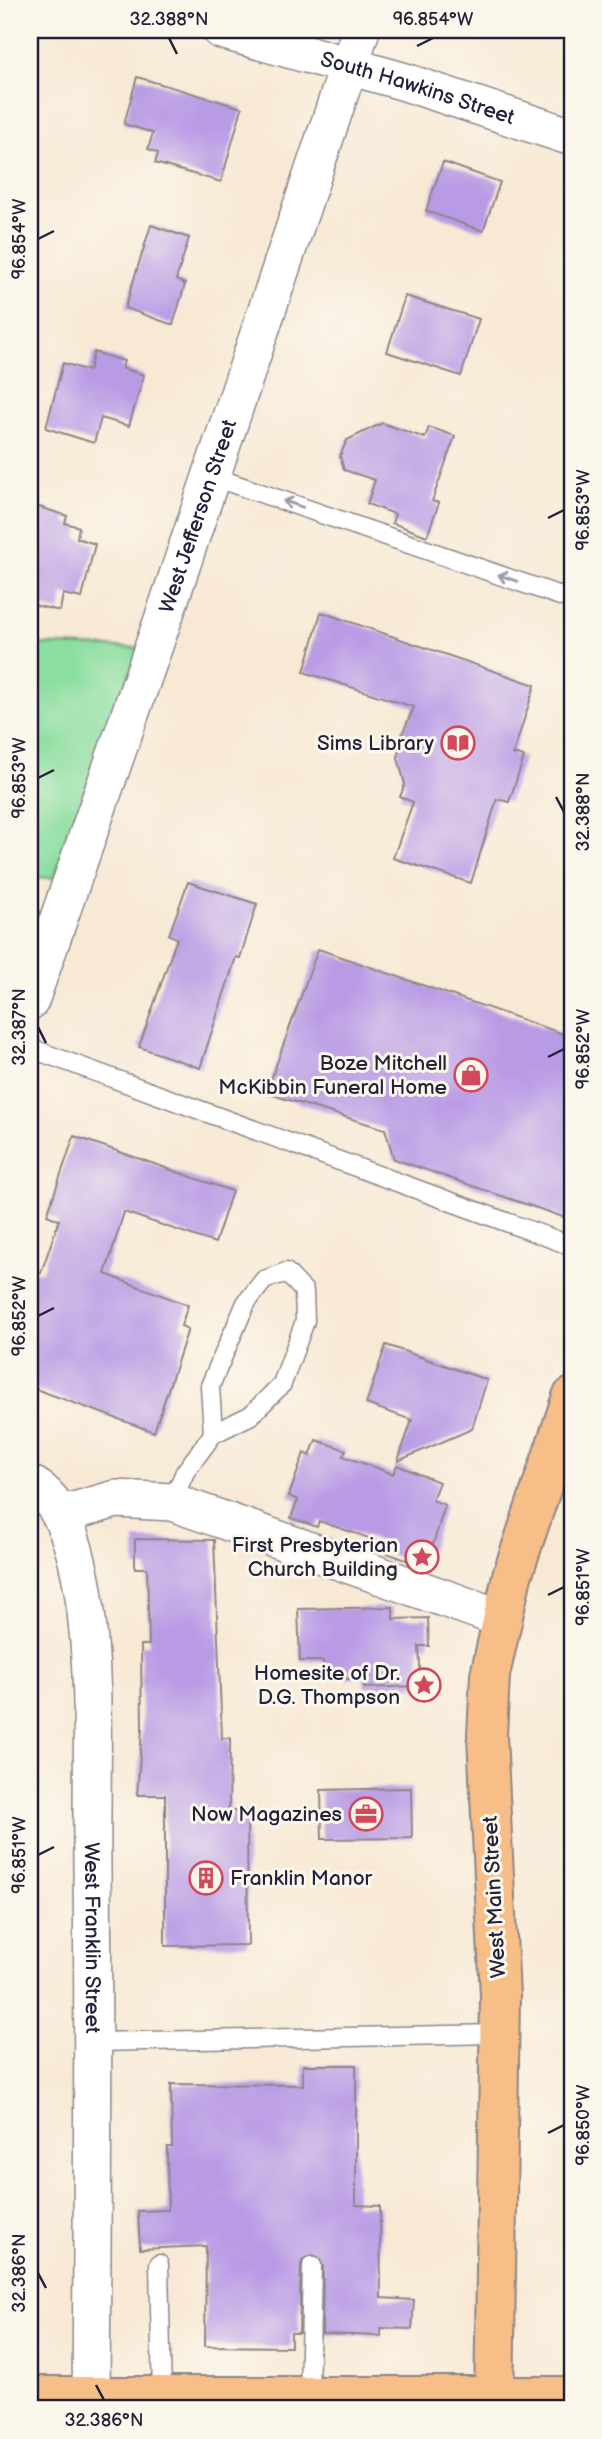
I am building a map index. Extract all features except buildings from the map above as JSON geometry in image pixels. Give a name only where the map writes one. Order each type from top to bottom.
[{"type":"main road","name":"West Main Street","points":[[495,2403],[499,2034],[487,1736],[490,1675],[512,1576],[572,1397]]},
{"type":"main road","points":[[30,2396],[91,2403],[162,2396],[265,2403],[309,2396],[495,2403],[572,2396]]},
{"type":"street","name":"South Hawkins Street","points":[[221,30],[348,68],[402,81],[572,137]]},
{"type":"street","name":"West Jefferson Street","points":[[30,1001],[211,476],[360,30]]},
{"type":"street","name":"West Franklin Street","points":[[30,1485],[51,1502],[60,1515],[83,1589],[90,1664],[94,2042],[91,2403]]},
{"type":"street","points":[[60,1515],[116,1499],[172,1503],[503,1619]]},
{"type":"lane","points":[[211,476],[572,600]]},
{"type":"lane","points":[[30,1048],[572,1246]]},
{"type":"lane","points":[[172,1503],[185,1472],[213,1434],[251,1415],[282,1384],[305,1321],[304,1291],[286,1272],[264,1280],[246,1303],[210,1387],[213,1434]]},
{"type":"lane","points":[[94,2042],[499,2034]]},
{"type":"lane","points":[[159,2264],[162,2396]]},
{"type":"lane","points":[[309,2396],[312,2266]]},
{"type":"green space","points":[[30,644],[139,648],[54,878],[30,877]]},
{"type":"place","name":"Sims Library","points":[[458,743]]},
{"type":"place","name":"Boze Mitchell McKibbin Funeral Home","points":[[471,1075]]},
{"type":"place","name":"First Presbyterian Church Building","points":[[422,1557]]},
{"type":"place","name":"Homesite of Dr. D.G. Thompson","points":[[424,1685]]},
{"type":"place","name":"Now Magazines","points":[[366,1814]]},
{"type":"place","name":"Franklin Manor","points":[[206,1878]]}]
